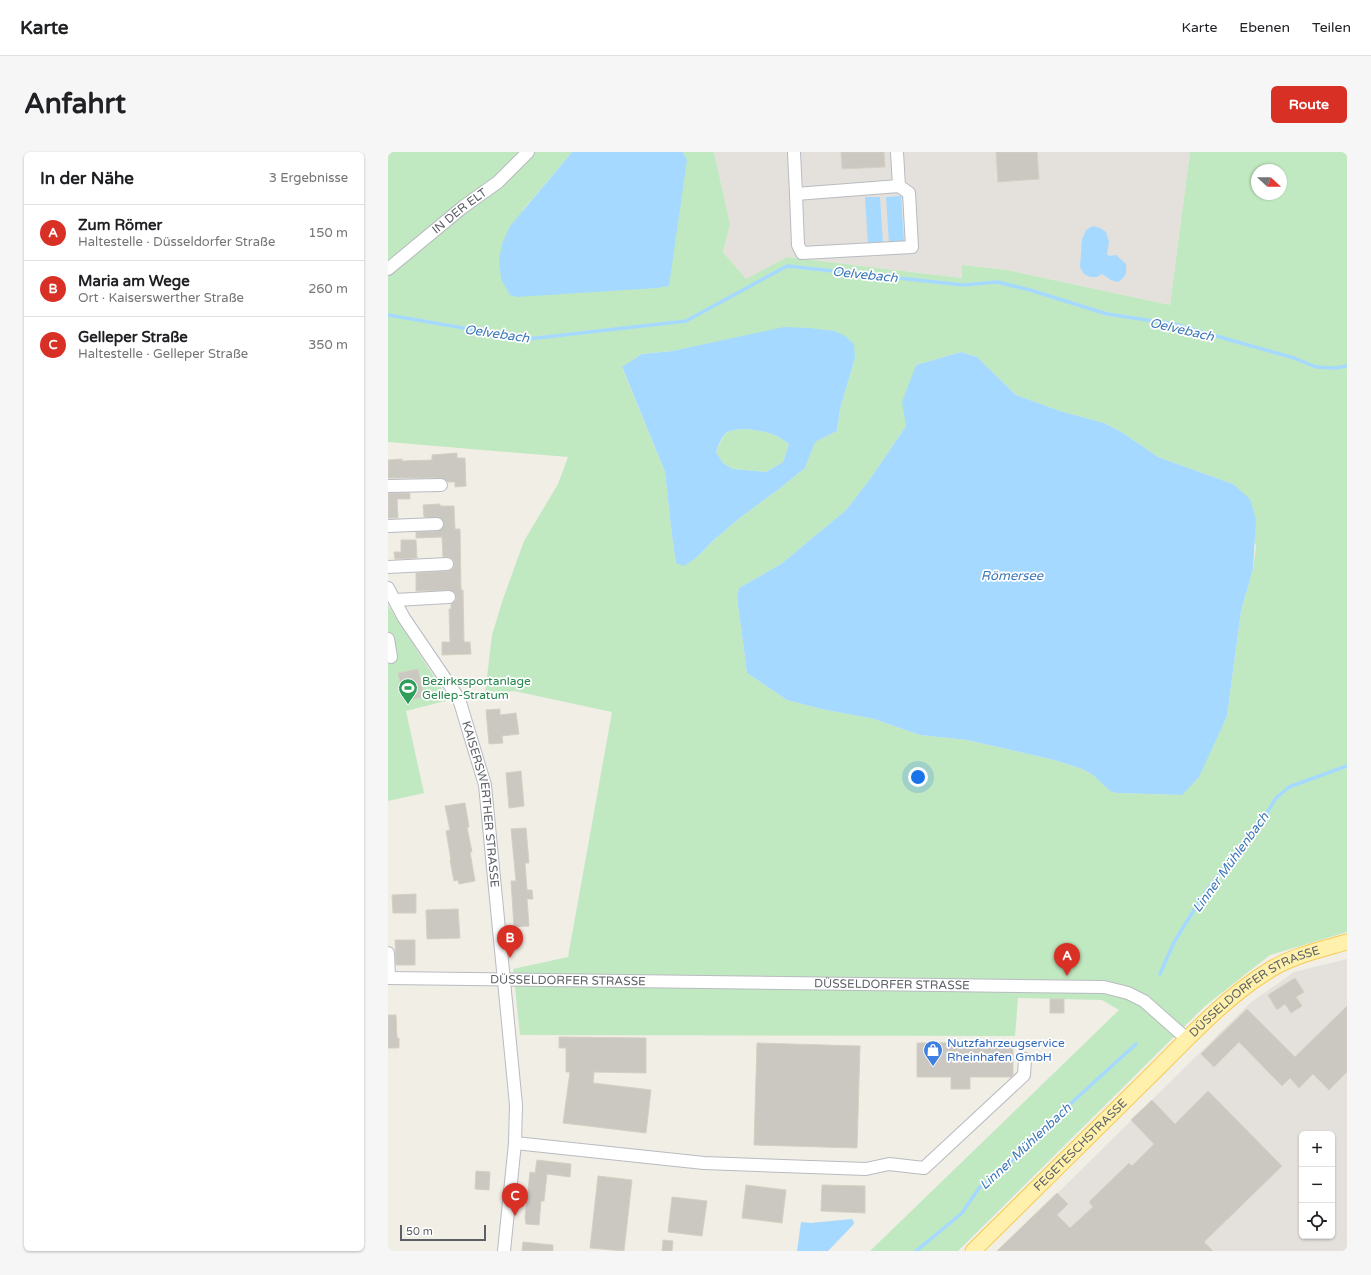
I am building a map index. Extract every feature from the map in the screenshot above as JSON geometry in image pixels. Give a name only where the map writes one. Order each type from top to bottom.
[{"type":"main road","name":"DÜSSELDORFER STRASSE","points":[[1187,1039],[1237,992],[1266,972],[1289,960],[1347,942]]},
{"type":"main road","name":"FEGETESCHSTRASSE","points":[[973,1251],[1187,1039]]},
{"type":"street","name":"IN DER ELT","points":[[388,269],[463,207],[498,182],[528,152]]},
{"type":"street","points":[[794,152],[798,245],[802,252],[912,247],[909,193],[899,186],[796,194]]},
{"type":"street","points":[[897,152],[899,186]]},
{"type":"street","points":[[388,486],[441,485]]},
{"type":"street","points":[[388,526],[437,524]]},
{"type":"street","points":[[388,566],[447,564]]},
{"type":"street","name":"KAISERSWERTHER STRASSE","points":[[390,594],[449,597]]},
{"type":"street","name":"KAISERSWERTHER STRASSE","points":[[390,594],[404,618],[458,699],[485,785],[516,1105],[515,1143],[504,1251]]},
{"type":"street","points":[[388,640],[391,657]]},
{"type":"street","name":"DÜSSELDORFER STRASSE","points":[[388,954],[388,978],[1104,988],[1128,993],[1144,1000],[1187,1039]]},
{"type":"street","points":[[515,1143],[704,1163],[866,1169],[889,1164],[924,1168],[1024,1075],[1025,1059]]},
{"type":"shaded area","points":[[714,152],[1190,152],[1170,305],[1007,270],[962,265],[963,278],[787,257],[746,280],[723,252],[730,224]]},
{"type":"shaded area","points":[[1347,959],[1347,1251],[999,1251],[1250,1003],[1294,972]]},
{"type":"green space","points":[[388,152],[572,152],[522,211],[687,161],[683,152],[714,152],[730,224],[723,252],[746,279],[787,257],[962,278],[962,265],[1007,270],[1170,305],[1190,152],[1347,152],[1347,932],[1270,955],[1205,1006],[958,1251],[870,1251],[1119,1010],[1102,1000],[1018,998],[1015,1036],[520,1035],[513,969],[568,957],[612,712],[514,691],[485,694],[492,635],[502,602],[524,541],[558,484],[568,457],[388,442]],"holes":[[[740,337],[855,358],[840,409],[837,431],[814,442],[805,468],[741,517],[715,539],[696,558],[676,563],[665,472],[622,368],[642,354],[672,351]],[[961,352],[977,357],[1016,395],[1060,411],[1104,423],[1123,433],[1158,457],[1233,484],[1256,546],[1253,569],[1241,611],[1227,716],[1182,795],[1116,793],[1111,791],[1093,775],[1082,769],[1054,760],[967,740],[920,735],[874,719],[821,709],[787,700],[747,673],[737,597],[739,588],[781,564],[846,510],[870,479],[906,426],[916,365]]]},
{"type":"green space","points":[[747,429],[774,435],[789,444],[783,462],[766,472],[733,469],[723,463],[716,452],[721,440],[729,431]]},
{"type":"green space","name":"Bezirkssportanlage Gellep-Stratum","points":[[388,605],[449,700],[406,711],[424,793],[388,801]]},
{"type":"water","points":[[572,152],[683,152],[687,160],[669,286],[517,297],[510,295],[501,279],[499,261],[502,244],[510,226]]},
{"type":"water","points":[[901,196],[904,243],[889,244],[886,197]]},
{"type":"water","points":[[865,197],[880,197],[883,244],[868,245]]},
{"type":"water","points":[[1093,226],[1106,232],[1109,242],[1107,254],[1109,256],[1116,255],[1126,264],[1125,274],[1118,282],[1111,280],[1102,274],[1097,277],[1090,277],[1084,274],[1080,267],[1082,239],[1086,230]]},
{"type":"water","points":[[784,327],[835,331],[845,336],[854,344],[855,358],[840,409],[837,431],[815,442],[805,468],[741,517],[715,539],[696,558],[684,566],[676,563],[665,472],[622,367],[642,354],[672,351]],"holes":[[[747,429],[774,435],[789,444],[783,462],[766,472],[733,469],[723,463],[716,452],[723,436],[729,431]]]},
{"type":"water","name":"Römersee","points":[[961,352],[977,357],[1016,395],[1060,411],[1104,423],[1123,433],[1158,457],[1233,484],[1250,499],[1256,520],[1253,569],[1241,611],[1227,716],[1199,777],[1182,795],[1116,793],[1110,791],[1093,775],[1082,769],[1054,760],[967,740],[920,735],[874,719],[821,709],[787,700],[747,673],[737,597],[739,588],[781,564],[846,510],[870,479],[906,426],[902,402],[916,365]]},
{"type":"water","points":[[852,1219],[854,1222],[853,1225],[828,1251],[797,1251],[801,1222],[811,1223]]},
{"type":"building","points":[[841,152],[884,152],[885,167],[842,169]]},
{"type":"building","points":[[996,152],[1037,152],[1039,179],[998,182]]},
{"type":"building","points":[[457,453],[457,458],[465,458],[466,486],[455,487],[455,482],[448,482],[441,478],[388,478],[388,460],[432,460],[432,455]]},
{"type":"building","points":[[388,493],[410,493],[410,499],[397,499],[398,518],[388,518]]},
{"type":"building","points":[[440,504],[440,506],[454,506],[455,529],[460,529],[464,642],[470,642],[471,654],[442,655],[442,642],[450,642],[449,609],[451,609],[451,604],[456,600],[455,593],[449,590],[416,591],[416,573],[447,571],[454,567],[453,560],[450,557],[443,557],[442,537],[416,538],[416,532],[438,531],[443,528],[444,523],[441,518],[424,517],[423,505]]},
{"type":"building","points":[[401,540],[416,540],[417,558],[395,559],[394,552],[401,552]]},
{"type":"building","points":[[418,669],[424,697],[404,701],[398,673]]},
{"type":"building","points":[[500,709],[500,715],[516,713],[519,734],[502,736],[503,743],[489,744],[486,710]]},
{"type":"building","points":[[521,771],[524,806],[509,808],[506,773]]},
{"type":"building","points":[[465,803],[469,827],[467,827],[472,852],[470,852],[475,881],[459,884],[458,880],[454,881],[450,860],[446,831],[450,830],[445,806]]},
{"type":"building","points":[[526,828],[529,863],[525,863],[527,890],[532,890],[533,899],[527,899],[529,926],[514,927],[511,881],[516,881],[511,829]]},
{"type":"building","points":[[416,894],[416,913],[393,913],[392,895]]},
{"type":"building","points":[[458,909],[460,938],[427,939],[426,910]]},
{"type":"building","points":[[395,940],[415,940],[415,965],[396,965]]},
{"type":"building","points":[[1295,978],[1304,992],[1296,997],[1302,1006],[1291,1013],[1285,1004],[1277,1010],[1268,995]]},
{"type":"building","points":[[1050,999],[1064,999],[1064,1013],[1050,1013]]},
{"type":"building","points":[[1347,1006],[1347,1072],[1329,1090],[1313,1074],[1299,1088],[1290,1078],[1282,1086],[1239,1042],[1214,1067],[1201,1054],[1247,1009],[1295,1057]]},
{"type":"building","points":[[388,1015],[396,1015],[399,1048],[388,1048]]},
{"type":"building","points":[[559,1037],[646,1038],[646,1073],[594,1072],[593,1083],[651,1090],[646,1133],[563,1123],[570,1072],[566,1072],[566,1048],[559,1048]]},
{"type":"building","points":[[1013,1042],[1013,1075],[1011,1077],[970,1077],[970,1089],[951,1089],[951,1077],[917,1077],[917,1043]]},
{"type":"building","points":[[757,1043],[860,1046],[857,1148],[754,1145]]},
{"type":"building","points":[[1208,1091],[1282,1166],[1204,1242],[1213,1251],[997,1251],[1057,1193],[1068,1204],[1057,1215],[1070,1228],[1093,1207],[1089,1202],[1129,1163],[1132,1166],[1154,1144],[1131,1120],[1152,1100],[1175,1124]]},
{"type":"building","points":[[537,1160],[571,1164],[570,1177],[547,1174],[544,1201],[541,1201],[539,1225],[526,1224],[525,1217],[530,1172],[535,1173]]},
{"type":"building","points":[[476,1171],[490,1172],[489,1190],[475,1189]]},
{"type":"building","points":[[598,1176],[632,1180],[624,1251],[590,1248]]},
{"type":"building","points":[[746,1185],[786,1190],[782,1223],[742,1218]]},
{"type":"building","points":[[822,1185],[865,1186],[865,1213],[821,1211]]},
{"type":"building","points":[[672,1197],[707,1201],[702,1236],[668,1232]]},
{"type":"building","points":[[663,1240],[673,1241],[672,1251],[662,1251]]},
{"type":"building","points":[[523,1242],[553,1245],[553,1251],[522,1251]]},
{"type":"waterway","name":"Oelvebach","points":[[388,315],[528,339],[686,321],[787,266],[963,285],[997,282],[1030,290],[1107,314],[1174,324],[1294,358],[1316,367],[1335,368],[1347,366]]},
{"type":"waterway","name":"Linner Mühlenbach","points":[[1160,974],[1174,942],[1206,891],[1260,824],[1276,798],[1289,787],[1347,766]]},
{"type":"waterway","name":"Linner Mühlenbach","points":[[916,1251],[962,1213],[979,1188],[1015,1158],[1034,1137],[1136,1044]]},
{"type":"place","name":"Bezirkssportanlage Gellep-Stratum","points":[[408,705]]},
{"type":"place","name":"Maria am Wege","points":[[510,958]]},
{"type":"place","name":"Zum Römer","points":[[1067,976]]},
{"type":"place","name":"Nutzfahrzeugservice Rheinhafen GmbH","points":[[933,1067]]},
{"type":"place","name":"Gelleper Straße","points":[[515,1216]]}]
